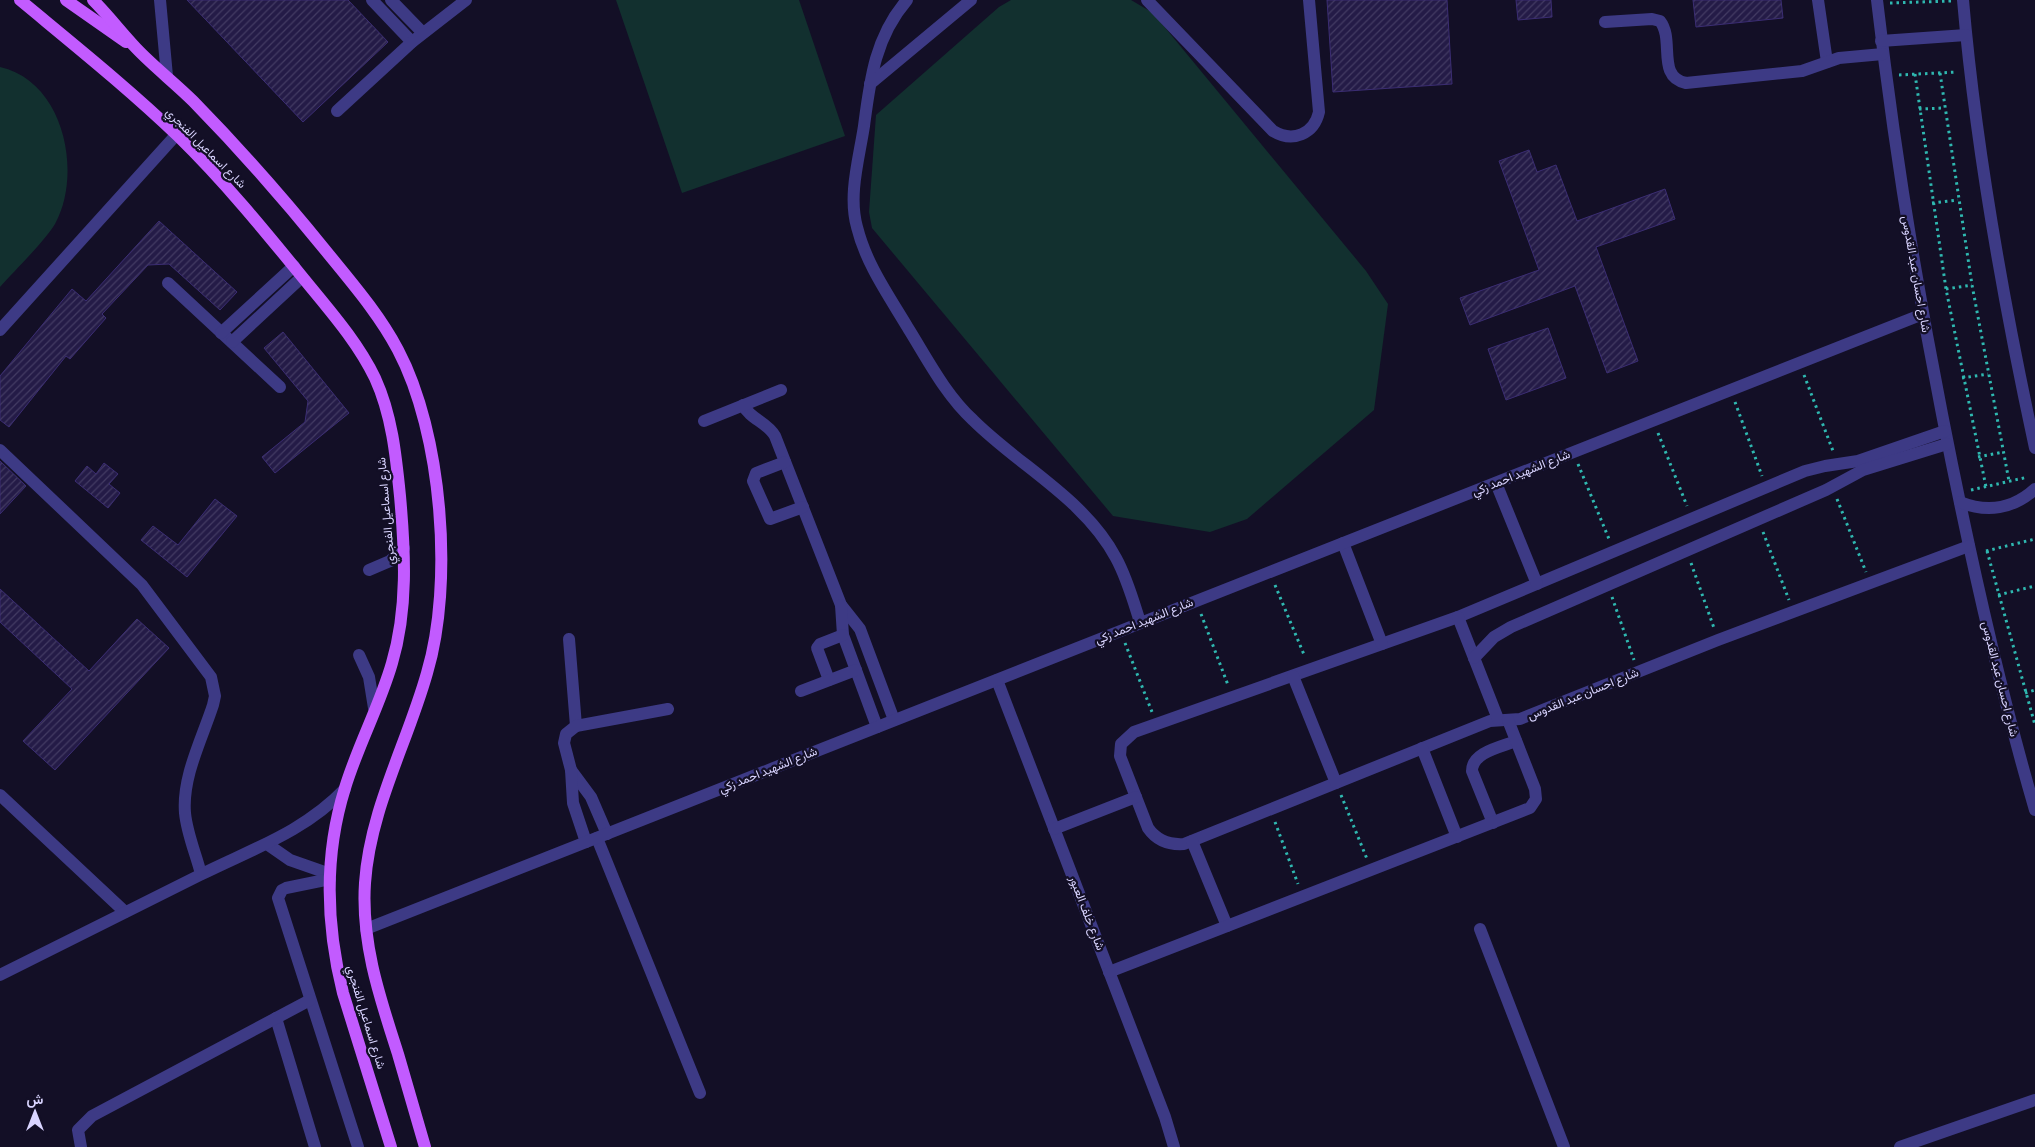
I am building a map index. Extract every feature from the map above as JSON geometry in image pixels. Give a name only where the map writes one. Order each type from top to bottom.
[{"type":"main road","name":"شارع اسماعيل الفنجري","points":[[20,0],[176,135],[251,214],[360,350],[383,398],[395,449],[404,548],[404,585],[399,633],[392,665],[345,788],[334,841],[330,876],[330,919],[337,969],[391,1147]]},
{"type":"main road","points":[[66,0],[138,50]]},
{"type":"main road","name":"شارع اسماعيل الفنجري","points":[[93,0],[138,50],[167,76],[278,191],[367,302],[399,351],[415,387],[426,424],[433,462],[440,534],[440,587],[437,622],[427,673],[374,826],[365,888],[366,929],[377,989],[425,1147]]},
{"type":"street","points":[[160,0],[167,76]]},
{"type":"street","points":[[372,0],[412,42]]},
{"type":"street","points":[[391,0],[423,33]]},
{"type":"street","points":[[336,111],[412,42],[466,0]]},
{"type":"street","points":[[907,0],[887,27],[879,46],[870,84],[853,197],[856,227],[868,258],[945,389],[973,420],[1080,512],[1106,542],[1128,584],[1140,622]]},
{"type":"street","points":[[870,84],[971,0]]},
{"type":"street","points":[[1147,0],[1274,131],[1280,135],[1295,137],[1309,131],[1314,126],[1319,112],[1309,0]]},
{"type":"street","points":[[1818,0],[1827,62]]},
{"type":"street","points":[[1963,0],[1970,71],[1995,243],[2035,448]]},
{"type":"street","name":"شارع احسان عبد القدوس","points":[[1877,2],[1885,76],[1923,314],[1945,431],[1970,551],[2007,709],[2035,810]]},
{"type":"street","points":[[1605,22],[1652,19],[1660,21],[1664,28],[1670,72],[1676,79],[1686,83],[1802,71],[1839,58],[1882,47],[1966,35]]},
{"type":"street","points":[[0,330],[176,135]]},
{"type":"street","points":[[221,333],[294,266]]},
{"type":"street","points":[[232,342],[302,277]]},
{"type":"street","points":[[168,283],[280,387]]},
{"type":"street","name":"شارع الشهيد احمد زكي","points":[[366,929],[1923,314]]},
{"type":"street","points":[[704,421],[781,390]]},
{"type":"street","points":[[743,405],[752,416],[772,432],[841,605],[860,629],[894,720]]},
{"type":"street","name":"شارع احسان عبد القدوس","points":[[1945,431],[1858,461],[1811,469],[1458,617],[1128,735],[1121,744],[1120,756],[1153,835],[1160,840],[1176,844],[1192,841],[1422,748],[1503,720],[1520,719],[1870,582],[1970,551]]},
{"type":"street","points":[[1474,658],[1494,637],[1511,627],[1832,487],[1863,470],[1948,444]]},
{"type":"street","points":[[0,450],[128,570],[178,630],[211,677],[215,696],[188,780],[185,799],[187,826],[201,874]]},
{"type":"street","points":[[785,462],[756,473],[753,481],[770,519],[803,507]]},
{"type":"street","points":[[1496,482],[1537,584]]},
{"type":"street","points":[[1959,498],[1979,508],[2000,508],[2019,501],[2035,489]]},
{"type":"street","points":[[1343,543],[1382,644]]},
{"type":"street","points":[[369,570],[390,561],[404,548]]},
{"type":"street","points":[[841,605],[842,635],[877,727]]},
{"type":"street","points":[[1109,972],[1530,808],[1536,798],[1535,789],[1516,741],[1503,720],[1474,658],[1458,617]]},
{"type":"street","points":[[830,680],[817,648],[820,644],[842,635]]},
{"type":"street","points":[[569,639],[576,726]]},
{"type":"street","points":[[359,655],[369,677],[374,708]]},
{"type":"street","points":[[801,691],[856,670]]},
{"type":"street","points":[[1293,676],[1336,783]]},
{"type":"street","name":"شارع خلف العبور","points":[[996,680],[1109,972],[1174,1147]]},
{"type":"street","points":[[668,709],[576,726],[569,730],[564,739],[571,770],[573,803],[597,838],[700,1093]]},
{"type":"street","points":[[1493,823],[1472,771],[1474,763],[1480,756],[1516,741]]},
{"type":"street","points":[[1422,748],[1457,837]]},
{"type":"street","points":[[571,770],[591,797],[597,838]]},
{"type":"street","points":[[0,976],[201,874],[267,844],[303,825],[345,788]]},
{"type":"street","points":[[0,794],[125,912]]},
{"type":"street","points":[[1054,829],[1136,797]]},
{"type":"street","points":[[1192,841],[1227,926]]},
{"type":"street","points":[[267,844],[290,860],[330,876]]},
{"type":"street","points":[[330,876],[286,888],[282,890],[278,898],[358,1147]]},
{"type":"street","points":[[1480,929],[1564,1147]]},
{"type":"street","points":[[81,1147],[78,1130],[92,1116],[310,1000]]},
{"type":"street","points":[[276,1018],[315,1147]]},
{"type":"street","points":[[1900,1147],[2035,1100]]},
{"type":"path","points":[[1877,2],[1963,0]]},
{"type":"path","points":[[1885,76],[1970,71]]},
{"type":"path","points":[[1940,73],[1972,285],[2009,481]]},
{"type":"path","points":[[1915,74],[1932,203],[1946,289],[1962,378],[1986,487]]},
{"type":"path","points":[[1919,109],[1944,108]]},
{"type":"path","points":[[1932,203],[1958,200]]},
{"type":"path","points":[[1946,289],[1972,285]]},
{"type":"path","points":[[1800,362],[1838,464]]},
{"type":"path","points":[[1962,378],[1988,374]]},
{"type":"path","points":[[1731,390],[1766,488]]},
{"type":"path","points":[[1653,420],[1693,519]]},
{"type":"path","points":[[1573,452],[1614,552]]},
{"type":"path","points":[[1978,457],[2003,452]]},
{"type":"path","points":[[1959,498],[1986,487],[2035,475]]},
{"type":"path","points":[[1832,487],[1870,582]]},
{"type":"path","points":[[1758,519],[1793,611]]},
{"type":"path","points":[[1970,551],[1986,551],[2034,539],[2035,545]]},
{"type":"path","points":[[1687,550],[1718,640]]},
{"type":"path","points":[[1986,551],[2035,725]]},
{"type":"path","points":[[1270,572],[1310,670]]},
{"type":"path","points":[[1607,585],[1639,672]]},
{"type":"path","points":[[1998,595],[2035,586]]},
{"type":"path","points":[[1196,601],[1232,697]]},
{"type":"path","points":[[1121,631],[1157,724]]},
{"type":"path","points":[[2025,693],[2035,690]]},
{"type":"path","points":[[1336,783],[1372,870]]},
{"type":"path","points":[[1270,810],[1303,897]]},
{"type":"green space","points":[[616,0],[799,0],[845,136],[682,193]]},
{"type":"green space","points":[[1011,0],[1131,0],[1153,13],[1366,271],[1388,304],[1374,410],[1247,519],[1210,532],[1113,516],[872,228],[869,212],[876,115],[999,7]]},
{"type":"green space","points":[[0,67],[22,76],[40,90],[53,109],[62,132],[67,156],[67,180],[63,203],[55,224],[37,247],[0,287]]},
{"type":"building","points":[[187,0],[348,0],[388,42],[303,122]]},
{"type":"building","points":[[1327,0],[1447,0],[1452,84],[1333,92]]},
{"type":"building","points":[[1516,0],[1551,0],[1552,17],[1518,20]]},
{"type":"building","points":[[1693,0],[1781,0],[1783,18],[1696,27]]},
{"type":"building","points":[[1529,150],[1537,172],[1556,165],[1577,221],[1665,189],[1675,219],[1596,247],[1638,361],[1607,373],[1575,286],[1470,325],[1460,298],[1539,270],[1499,161]]},
{"type":"building","points":[[159,221],[237,292],[220,310],[169,264],[148,265],[102,314],[106,318],[70,359],[66,356],[9,427],[0,420],[0,376],[72,289],[86,301]]},
{"type":"building","points":[[1548,328],[1566,378],[1506,400],[1488,349]]},
{"type":"building","points":[[283,332],[349,413],[275,473],[262,457],[305,422],[308,401],[264,348]]},
{"type":"building","points":[[0,461],[26,486],[0,514]]},
{"type":"building","points":[[104,463],[118,474],[109,484],[120,493],[108,508],[75,481],[87,466],[96,474]]},
{"type":"building","points":[[215,499],[237,516],[187,577],[141,540],[153,526],[178,545]]},
{"type":"building","points":[[0,589],[89,671],[137,619],[169,648],[55,770],[23,741],[72,689],[0,622]]}]
